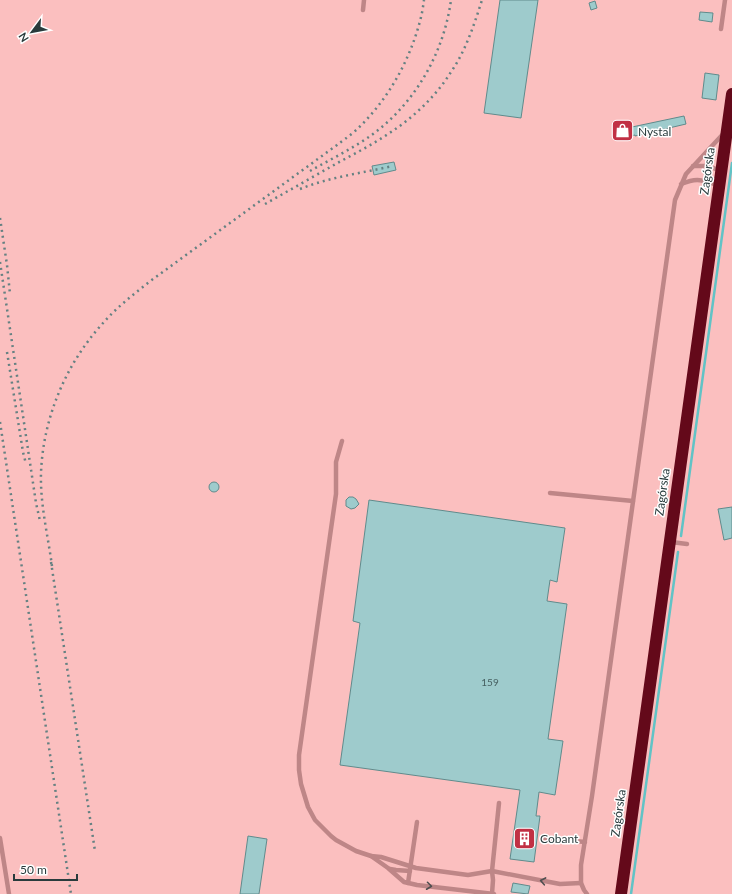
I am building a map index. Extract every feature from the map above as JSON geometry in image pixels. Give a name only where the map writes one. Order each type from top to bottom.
[{"type":"highway","name":"Zagórska","points":[[621,894],[732,94]]},
{"type":"lane","points":[[363,10],[364,0]]},
{"type":"lane","points":[[721,29],[725,0]]},
{"type":"lane","points":[[586,894],[581,883],[581,865],[675,200],[686,174],[727,129]]},
{"type":"lane","points":[[693,166],[709,166],[721,171]]},
{"type":"lane","points":[[681,184],[695,179],[719,185]]},
{"type":"lane","points":[[342,441],[336,462],[336,494],[300,747],[299,770],[303,792],[311,814],[320,826],[336,840],[356,851],[370,856],[388,868],[404,882],[493,894],[492,871],[499,803]]},
{"type":"lane","points":[[550,493],[633,501]]},
{"type":"lane","points":[[670,542],[687,544]]},
{"type":"lane","points":[[408,883],[417,822]]},
{"type":"lane","points":[[0,838],[9,894]]},
{"type":"lane","points":[[544,838],[585,842]]},
{"type":"lane","points":[[370,856],[381,857],[410,869]]},
{"type":"lane","points":[[388,868],[396,870],[416,868],[468,875],[492,871],[560,884],[581,883]]},
{"type":"shaded area","points":[[0,0],[732,0],[732,894],[0,894]]},
{"type":"building","points":[[500,0],[538,0],[521,118],[484,113]]},
{"type":"building","points":[[595,1],[597,8],[591,10],[589,3]]},
{"type":"building","points":[[700,12],[713,13],[712,22],[699,20]]},
{"type":"building","points":[[705,73],[719,75],[716,100],[702,98]]},
{"type":"building","points":[[684,116],[686,124],[616,139],[614,129],[632,125],[632,127]]},
{"type":"building","points":[[394,162],[396,170],[374,175],[372,166]]},
{"type":"building","points":[[214,482],[219,487],[214,492],[209,487]]},
{"type":"building","points":[[349,497],[356,499],[359,504],[355,508],[351,509],[346,506],[346,500]]},
{"type":"building","points":[[369,500],[565,528],[557,582],[550,580],[547,601],[567,604],[548,739],[563,741],[555,795],[539,792],[536,816],[540,816],[534,862],[510,859],[520,790],[340,765],[360,623],[353,621]]},
{"type":"building","points":[[732,507],[732,538],[724,540],[718,509]]},
{"type":"building","points":[[248,836],[267,839],[259,894],[240,894]]},
{"type":"building","points":[[513,883],[530,886],[528,894],[511,892]]},
{"type":"waterway","points":[[681,536],[732,163]]},
{"type":"waterway","points":[[631,894],[678,552]]},
{"type":"railway","points":[[52,566],[41,485],[43,452],[46,432],[59,392],[78,355],[104,322],[131,296],[337,145],[366,121],[386,95],[403,67],[415,37],[424,0]]},
{"type":"railway","points":[[310,171],[366,139],[402,107],[415,91],[435,57],[442,38],[451,0]]},
{"type":"railway","points":[[265,204],[379,140],[416,113],[439,89],[456,64],[469,37],[482,0]]},
{"type":"railway","points":[[300,189],[334,178],[393,166]]},
{"type":"railway","points":[[0,218],[10,294]]},
{"type":"railway","points":[[0,262],[36,503],[40,521]]},
{"type":"railway","points":[[7,352],[26,464]]},
{"type":"railway","points":[[0,422],[71,894]]},
{"type":"railway","points":[[51,562],[95,851]]},
{"type":"place","name":"Nystal","points":[[622,131]]},
{"type":"place","name":"Cobant","points":[[525,838]]}]
